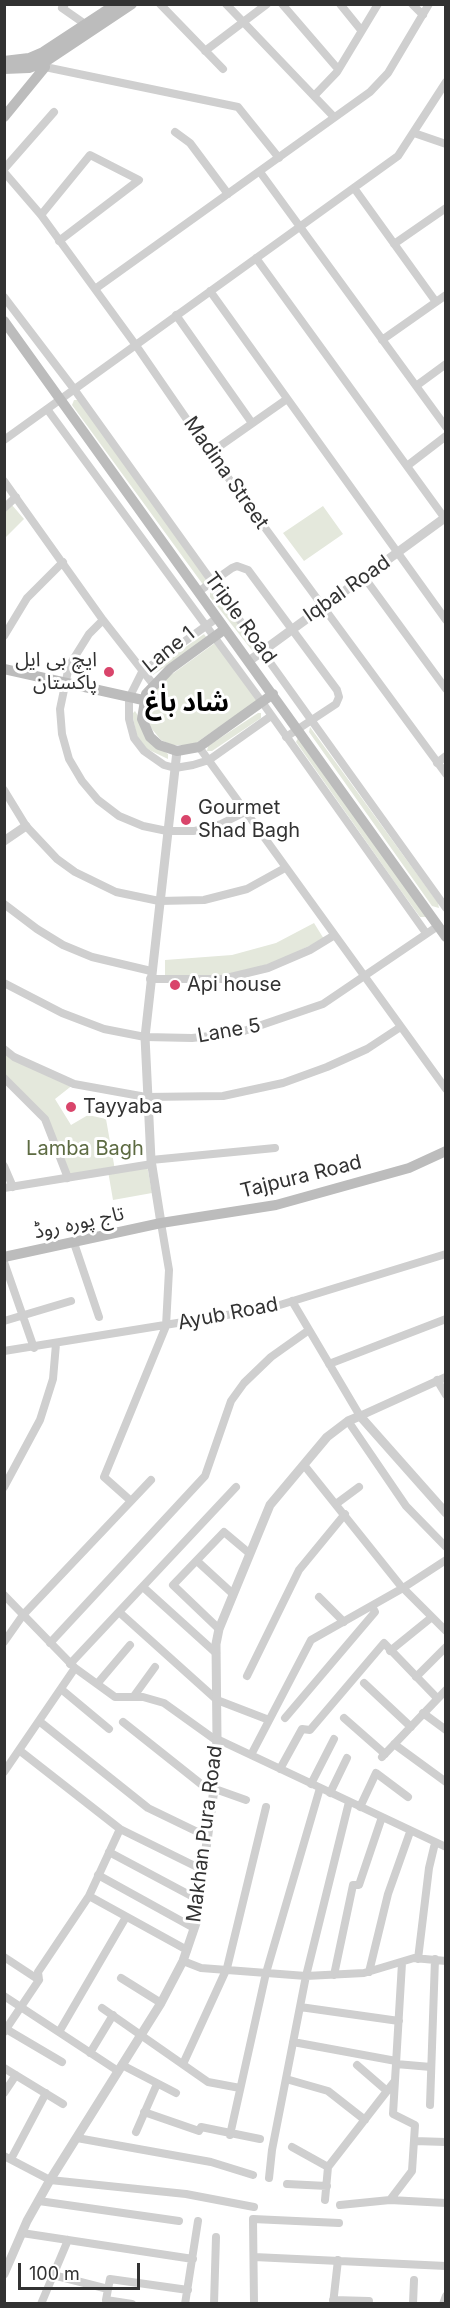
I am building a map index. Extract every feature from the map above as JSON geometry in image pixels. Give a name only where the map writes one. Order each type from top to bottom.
[{"type":"main road","points":[[4,117],[44,60],[85,24],[116,4]]},
{"type":"main road","points":[[4,69],[29,68],[132,4]]},
{"type":"main road","points":[[4,61],[29,58],[44,60]]},
{"type":"main road","name":"Triple Road","points":[[4,321],[216,618],[442,923],[446,937]]},
{"type":"main road","name":"Lane 1","points":[[177,751],[159,745],[150,737],[142,719],[143,700],[153,684],[225,629]]},
{"type":"main road","points":[[4,669],[143,700]]},
{"type":"main road","points":[[177,751],[199,747],[273,694]]},
{"type":"main road","name":"Tajpura Road","points":[[161,1223],[276,1205],[410,1168],[446,1151]]},
{"type":"main road","name":"تاج پورہ روڈ","points":[[4,1257],[161,1223]]},
{"type":"street","points":[[65,4],[62,8],[85,24]]},
{"type":"street","points":[[160,4],[223,69]]},
{"type":"street","points":[[226,4],[334,117]]},
{"type":"street","points":[[205,51],[267,4]]},
{"type":"street","points":[[282,4],[338,69]]},
{"type":"street","points":[[340,4],[361,30]]},
{"type":"street","points":[[314,96],[338,69],[378,4]]},
{"type":"street","points":[[412,4],[423,15]]},
{"type":"street","points":[[94,289],[370,92],[388,73],[429,4]]},
{"type":"street","points":[[44,60],[238,107],[279,158]]},
{"type":"street","points":[[4,440],[398,156],[446,82]]},
{"type":"street","points":[[4,170],[54,112]]},
{"type":"street","points":[[175,132],[190,143],[228,194]]},
{"type":"street","points":[[414,133],[446,144]]},
{"type":"street","points":[[41,215],[90,155],[139,180],[59,241]]},
{"type":"street","name":"Madina Street","points":[[4,170],[41,215],[135,344],[210,453],[446,774]]},
{"type":"street","points":[[260,172],[446,427]]},
{"type":"street","points":[[354,188],[436,302]]},
{"type":"street","points":[[394,244],[446,208]]},
{"type":"street","points":[[256,258],[445,518]]},
{"type":"street","points":[[210,291],[446,620]]},
{"type":"street","points":[[382,340],[446,295]]},
{"type":"street","points":[[4,297],[74,388],[446,908]]},
{"type":"street","points":[[176,315],[252,423]]},
{"type":"street","points":[[416,386],[446,364]]},
{"type":"street","points":[[210,453],[287,399]]},
{"type":"street","points":[[47,409],[262,702],[426,933]]},
{"type":"street","points":[[407,466],[446,436]]},
{"type":"street","points":[[4,481],[103,621],[153,684]]},
{"type":"street","points":[[4,508],[16,497]]},
{"type":"street","name":"Iqbal Road","points":[[249,661],[291,627],[445,518]]},
{"type":"street","points":[[4,636],[27,598],[63,562]]},
{"type":"street","points":[[198,592],[237,566],[248,570],[337,690],[339,697],[336,704],[286,737]]},
{"type":"street","points":[[364,577],[446,689]]},
{"type":"street","points":[[216,618],[142,672],[129,698],[129,719],[134,738],[144,751],[164,765],[175,768],[209,760],[271,716]]},
{"type":"street","points":[[103,621],[78,649],[63,684],[60,709],[62,734],[69,759],[82,781],[98,800],[119,816],[142,826],[167,831],[194,831],[220,824],[244,812]]},
{"type":"street","points":[[273,694],[285,685]]},
{"type":"street","points":[[199,747],[399,1028],[446,1089]]},
{"type":"street","points":[[130,1501],[104,1477],[166,1326],[169,1270],[152,1162],[145,1037],[177,751]]},
{"type":"street","points":[[437,762],[446,756]]},
{"type":"street","points":[[4,790],[26,826],[49,851],[75,872],[116,892],[159,901],[204,900],[246,889],[285,868]]},
{"type":"street","points":[[4,841],[26,826]]},
{"type":"street","points":[[4,904],[63,945],[92,957],[151,975],[222,979],[267,968],[310,950],[333,936]]},
{"type":"street","name":"Lane 5","points":[[4,983],[62,1013],[104,1029],[145,1037],[192,1038],[238,1033],[323,1004],[442,923]]},
{"type":"street","points":[[4,1049],[14,1057],[74,1084],[147,1097],[223,1096],[283,1083],[367,1049],[399,1028]]},
{"type":"street","points":[[4,1078],[45,1119],[68,1178]]},
{"type":"street","points":[[4,1166],[9,1187],[152,1162],[274,1148]]},
{"type":"street","points":[[74,1243],[99,1317]]},
{"type":"street","name":"Ayub Road","points":[[4,1351],[34,1348],[270,1308],[446,1254]]},
{"type":"street","points":[[4,1262],[34,1348]]},
{"type":"street","points":[[4,1321],[71,1301]]},
{"type":"street","points":[[292,1301],[360,1416],[446,1513]]},
{"type":"street","points":[[329,1364],[446,1319]]},
{"type":"street","points":[[50,1643],[205,1476],[231,1401],[244,1383],[271,1356],[309,1330]]},
{"type":"street","points":[[4,1487],[40,1419],[53,1379],[56,1344]]},
{"type":"street","name":"Makhan Pura Road","points":[[4,2274],[22,2233],[50,2180],[161,2003],[187,1950],[199,1900],[214,1789],[217,1740],[216,1653],[219,1629],[270,1505],[327,1437],[348,1421],[446,1377]]},
{"type":"street","points":[[437,1380],[446,1395]]},
{"type":"street","points":[[348,1421],[406,1506],[446,1547]]},
{"type":"street","points":[[304,1465],[403,1588],[446,1631]]},
{"type":"street","points":[[4,1642],[23,1615],[151,1480]]},
{"type":"street","points":[[4,1772],[61,1689],[73,1666],[119,1612],[236,1487]]},
{"type":"street","points":[[336,1504],[359,1487]]},
{"type":"street","points":[[247,1676],[298,1569],[345,1514]]},
{"type":"street","points":[[219,1629],[173,1587],[225,1531],[249,1553]]},
{"type":"street","points":[[251,1755],[311,1640],[403,1588],[446,1560]]},
{"type":"street","points":[[197,1561],[233,1594]]},
{"type":"street","points":[[143,1587],[216,1653]]},
{"type":"street","points":[[4,1595],[73,1666],[115,1696],[134,1696],[164,1703],[217,1740],[446,1847]]},
{"type":"street","points":[[319,1597],[344,1622]]},
{"type":"street","points":[[285,1718],[375,1612],[372,1605]]},
{"type":"street","points":[[119,1612],[217,1700],[269,1720]]},
{"type":"street","points":[[390,1651],[432,1617]]},
{"type":"street","points":[[280,1769],[303,1728],[310,1730],[384,1643],[437,1698]]},
{"type":"street","points":[[98,1684],[130,1645]]},
{"type":"street","points":[[416,1677],[446,1647]]},
{"type":"street","points":[[134,1696],[156,1667]]},
{"type":"street","points":[[364,1683],[411,1727]]},
{"type":"street","points":[[61,1689],[109,1728]]},
{"type":"street","points":[[344,1718],[383,1756],[446,1690]]},
{"type":"street","points":[[424,1713],[446,1730]]},
{"type":"street","points":[[39,1721],[148,1808],[208,1837]]},
{"type":"street","points":[[123,1722],[201,1784],[246,1800]]},
{"type":"street","points":[[311,1784],[334,1739]]},
{"type":"street","points":[[394,1744],[446,1782]]},
{"type":"street","points":[[19,1750],[120,1829],[203,1870]]},
{"type":"street","points":[[330,1793],[347,1758]]},
{"type":"street","points":[[360,1807],[376,1773],[408,1797]]},
{"type":"street","points":[[230,2135],[266,1973],[320,1788]]},
{"type":"street","points":[[269,2178],[306,1976],[349,1802]]},
{"type":"street","points":[[183,2064],[227,1968],[266,1806]]},
{"type":"street","points":[[334,1975],[353,1885],[359,1885],[382,1817]]},
{"type":"street","points":[[62,2062],[5,2030],[39,1980],[38,1972],[88,1896],[120,1829]]},
{"type":"street","points":[[369,1972],[388,1894],[410,1832]]},
{"type":"street","points":[[418,1959],[429,1868],[435,1843]]},
{"type":"street","points":[[109,1852],[199,1900]]},
{"type":"street","points":[[98,1875],[194,1928]]},
{"type":"street","points":[[88,1896],[187,1950]]},
{"type":"street","points":[[59,2032],[126,1917]]},
{"type":"street","points":[[4,1957],[39,1980]]},
{"type":"street","points":[[183,1961],[201,1968],[227,1968],[306,1976],[369,1972],[418,1959],[446,1961]]},
{"type":"street","points":[[430,2105],[435,1959]]},
{"type":"street","points":[[390,2200],[412,2171],[415,2125],[393,2114],[402,1963]]},
{"type":"street","points":[[121,1978],[161,2003]]},
{"type":"street","points":[[4,1996],[90,2053],[176,2093]]},
{"type":"street","points":[[300,2007],[399,2021]]},
{"type":"street","points":[[102,2008],[208,2082],[240,2088]]},
{"type":"street","points":[[90,2053],[113,2015]]},
{"type":"street","points":[[293,2042],[396,2063],[431,2067]]},
{"type":"street","points":[[357,2065],[387,2091]]},
{"type":"street","points":[[4,2068],[63,2104]]},
{"type":"street","points":[[4,2093],[16,2075]]},
{"type":"street","points":[[286,2079],[328,2091],[365,2120]]},
{"type":"street","points":[[325,2200],[328,2167],[395,2081]]},
{"type":"street","points":[[136,2132],[157,2084]]},
{"type":"street","points":[[46,2093],[8,2158],[50,2180],[186,2194],[254,2207]]},
{"type":"street","points":[[144,2112],[199,2131],[201,2127],[230,2135],[260,2139]]},
{"type":"street","points":[[77,2138],[211,2162],[252,2175]]},
{"type":"street","points":[[414,2141],[446,2142]]},
{"type":"street","points":[[292,2147],[328,2167]]},
{"type":"street","points":[[287,2184],[327,2186]]},
{"type":"street","points":[[340,2205],[390,2200],[446,2202]]},
{"type":"street","points":[[39,2201],[179,2221]]},
{"type":"street","points":[[254,2304],[253,2219],[339,2223]]},
{"type":"street","points":[[185,2304],[198,2221]]},
{"type":"street","points":[[22,2233],[193,2259]]},
{"type":"street","points":[[214,2304],[216,2237]]},
{"type":"street","points":[[41,2304],[68,2240]]},
{"type":"street","points":[[254,2257],[446,2266]]},
{"type":"street","points":[[338,2260],[333,2302],[369,2301]]},
{"type":"street","points":[[53,2275],[108,2289]]},
{"type":"street","points":[[132,2304],[106,2300],[110,2279],[188,2290]]},
{"type":"street","points":[[413,2304],[414,2280]]},
{"type":"street","points":[[443,2304],[446,2296]]},
{"type":"green space","points":[[74,400],[78,400],[208,579],[204,586],[72,405]]},
{"type":"green space","points":[[12,505],[24,519],[5,538],[5,512]]},
{"type":"green space","points":[[323,506],[343,534],[304,561],[283,533]]},
{"type":"green space","points":[[210,591],[215,591],[257,649],[254,653],[210,597]]},
{"type":"green space","points":[[204,634],[207,638],[153,675],[153,670]]},
{"type":"green space","points":[[215,643],[258,700],[193,745],[172,745],[161,740],[147,723],[146,700],[153,688]]},
{"type":"green space","points":[[135,711],[158,747],[168,754],[168,759],[145,748],[137,736],[132,714]]},
{"type":"green space","points":[[261,713],[261,718],[212,751],[207,751],[208,746]]},
{"type":"green space","points":[[310,727],[438,903],[439,908],[432,906],[309,732]]},
{"type":"green space","points":[[298,738],[425,917],[420,917],[396,884],[296,742]]},
{"type":"green space","points":[[314,923],[324,939],[275,962],[223,977],[165,977],[165,960],[232,955],[276,943]]},
{"type":"green space","name":"Lamba Bagh","points":[[4,1049],[74,1084],[55,1099],[71,1125],[88,1115],[106,1119],[115,1170],[147,1165],[152,1193],[113,1200],[108,1171],[68,1178],[45,1119],[5,1078]]},
{"type":"place","name":"ایچ بی ایل پاکستان","points":[[109,672]]},
{"type":"place","name":"Gourmet Shad Bagh","points":[[186,820]]},
{"type":"place","name":"Api house","points":[[175,985]]},
{"type":"place","name":"Tayyaba","points":[[71,1107]]},
{"type":"district","name":"شاد باٰغ","points":[[187,703]]}]
